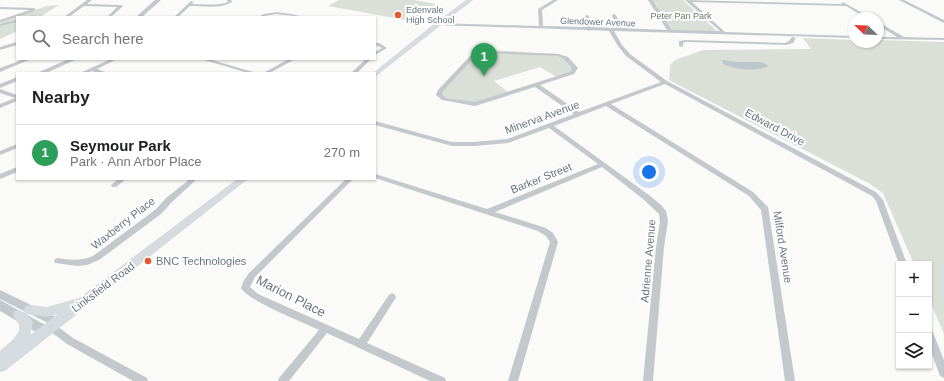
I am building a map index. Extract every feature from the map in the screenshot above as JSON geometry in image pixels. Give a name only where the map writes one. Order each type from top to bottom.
[{"type":"main road","points":[[376,74],[437,24],[470,0]]},
{"type":"main road","name":"Linksfield Road","points":[[0,366],[242,180]]},
{"type":"main road","points":[[0,360],[24,336],[26,322],[24,313],[47,312],[86,300]]},
{"type":"street","points":[[67,16],[90,0]]},
{"type":"street","points":[[140,16],[158,0]]},
{"type":"street","points":[[146,16],[163,0]]},
{"type":"street","points":[[177,16],[193,0]]},
{"type":"street","points":[[189,5],[225,4],[230,2],[229,0]]},
{"type":"street","points":[[541,28],[540,9],[556,0]]},
{"type":"street","points":[[650,0],[671,32]]},
{"type":"street","points":[[794,0],[799,4]]},
{"type":"street","points":[[838,0],[859,12]]},
{"type":"street","points":[[901,0],[944,22]]},
{"type":"street","points":[[687,1],[778,2],[847,5]]},
{"type":"street","points":[[687,1],[724,33]]},
{"type":"street","points":[[83,5],[121,6],[110,16]]},
{"type":"street","points":[[0,8],[34,9],[31,12],[17,16]]},
{"type":"street","points":[[263,16],[279,12],[297,16]]},
{"type":"street","points":[[614,15],[619,30]]},
{"type":"street","points":[[0,21],[16,16]]},
{"type":"street","points":[[587,16],[589,30]]},
{"type":"street","name":"Glendower Avenue","points":[[437,24],[589,30],[848,37]]},
{"type":"street","points":[[884,27],[902,38]]},
{"type":"street","name":"Edward Drive","points":[[611,30],[620,46],[628,55],[665,82],[874,194],[879,200],[902,261]]},
{"type":"street","points":[[710,33],[716,42]]},
{"type":"street","points":[[681,46],[681,42],[684,41],[786,44],[791,42],[794,38]]},
{"type":"street","points":[[884,38],[944,39]]},
{"type":"street","points":[[0,49],[16,43]]},
{"type":"street","points":[[376,53],[385,48],[377,44]]},
{"type":"street","points":[[489,51],[559,55],[566,58],[575,68],[572,73],[536,86],[475,104],[444,99],[439,95],[440,91],[472,57],[481,52],[489,51]]},
{"type":"street","points":[[0,70],[26,60]]},
{"type":"street","points":[[34,72],[64,60]]},
{"type":"street","points":[[42,72],[72,60]]},
{"type":"street","points":[[85,72],[113,60]]},
{"type":"street","points":[[207,60],[250,72]]},
{"type":"street","points":[[268,72],[291,60]]},
{"type":"street","points":[[355,72],[368,60]]},
{"type":"street","points":[[92,69],[101,72]]},
{"type":"street","points":[[0,86],[16,79]]},
{"type":"street","points":[[0,90],[16,82]]},
{"type":"street","name":"Minerva Avenue","points":[[376,123],[452,144],[462,145],[504,142],[550,126],[578,114],[608,105],[665,82]]},
{"type":"street","points":[[536,86],[578,114]]},
{"type":"street","points":[[0,90],[16,98]]},
{"type":"street","points":[[0,106],[16,98]]},
{"type":"street","name":"Milford Avenue","points":[[608,105],[751,194],[765,209],[790,381]]},
{"type":"street","name":"Adrienne Avenue","points":[[550,126],[658,207],[663,213],[664,221],[660,247],[648,381]]},
{"type":"street","points":[[0,153],[16,146]]},
{"type":"street","name":"Barker Street","points":[[487,212],[602,165]]},
{"type":"street","points":[[0,177],[16,169]]},
{"type":"street","points":[[376,176],[541,229],[548,232],[552,236],[554,242],[513,381]]},
{"type":"street","points":[[114,185],[122,180]]},
{"type":"street","name":"Waxberry Place","points":[[58,261],[80,264],[87,263],[96,258],[158,212],[169,200],[193,180]]},
{"type":"street","name":"Marion Place","points":[[349,180],[252,276],[247,282],[245,288],[255,296],[441,381]]},
{"type":"street","points":[[0,294],[24,313]]},
{"type":"street","points":[[360,344],[392,297]]},
{"type":"street","points":[[0,305],[24,313],[51,326],[70,341],[143,381]]},
{"type":"street","points":[[283,381],[326,328]]},
{"type":"street","points":[[932,342],[944,373]]},
{"type":"green space","name":"Edenvale High School","points":[[339,0],[414,0],[436,4],[411,21],[328,6]]},
{"type":"green space","name":"Peter Pan Park","points":[[651,0],[683,0],[718,32],[673,31]]},
{"type":"green space","points":[[59,5],[42,16],[16,16],[16,31],[0,39],[0,21],[47,6]]},
{"type":"green space","points":[[803,38],[848,40],[848,48],[884,48],[884,40],[944,42],[944,334],[932,306],[932,261],[913,261],[883,193],[870,184],[669,80],[670,65],[675,60],[703,50],[811,49]]},
{"type":"green space","points":[[491,50],[556,54],[567,58],[577,69],[558,78],[540,67],[494,81],[508,92],[474,103],[442,97],[440,93],[480,52]]},
{"type":"shaded area","points":[[722,60],[737,62],[761,62],[769,66],[752,70],[740,69],[723,64]]},
{"type":"waterway","points":[[0,25],[16,21]]},
{"type":"place","name":"Edenvale High School","points":[[398,15]]},
{"type":"place","name":"Seymour Park","points":[[484,76]]},
{"type":"place","name":"BNC Technologies","points":[[148,261]]}]
